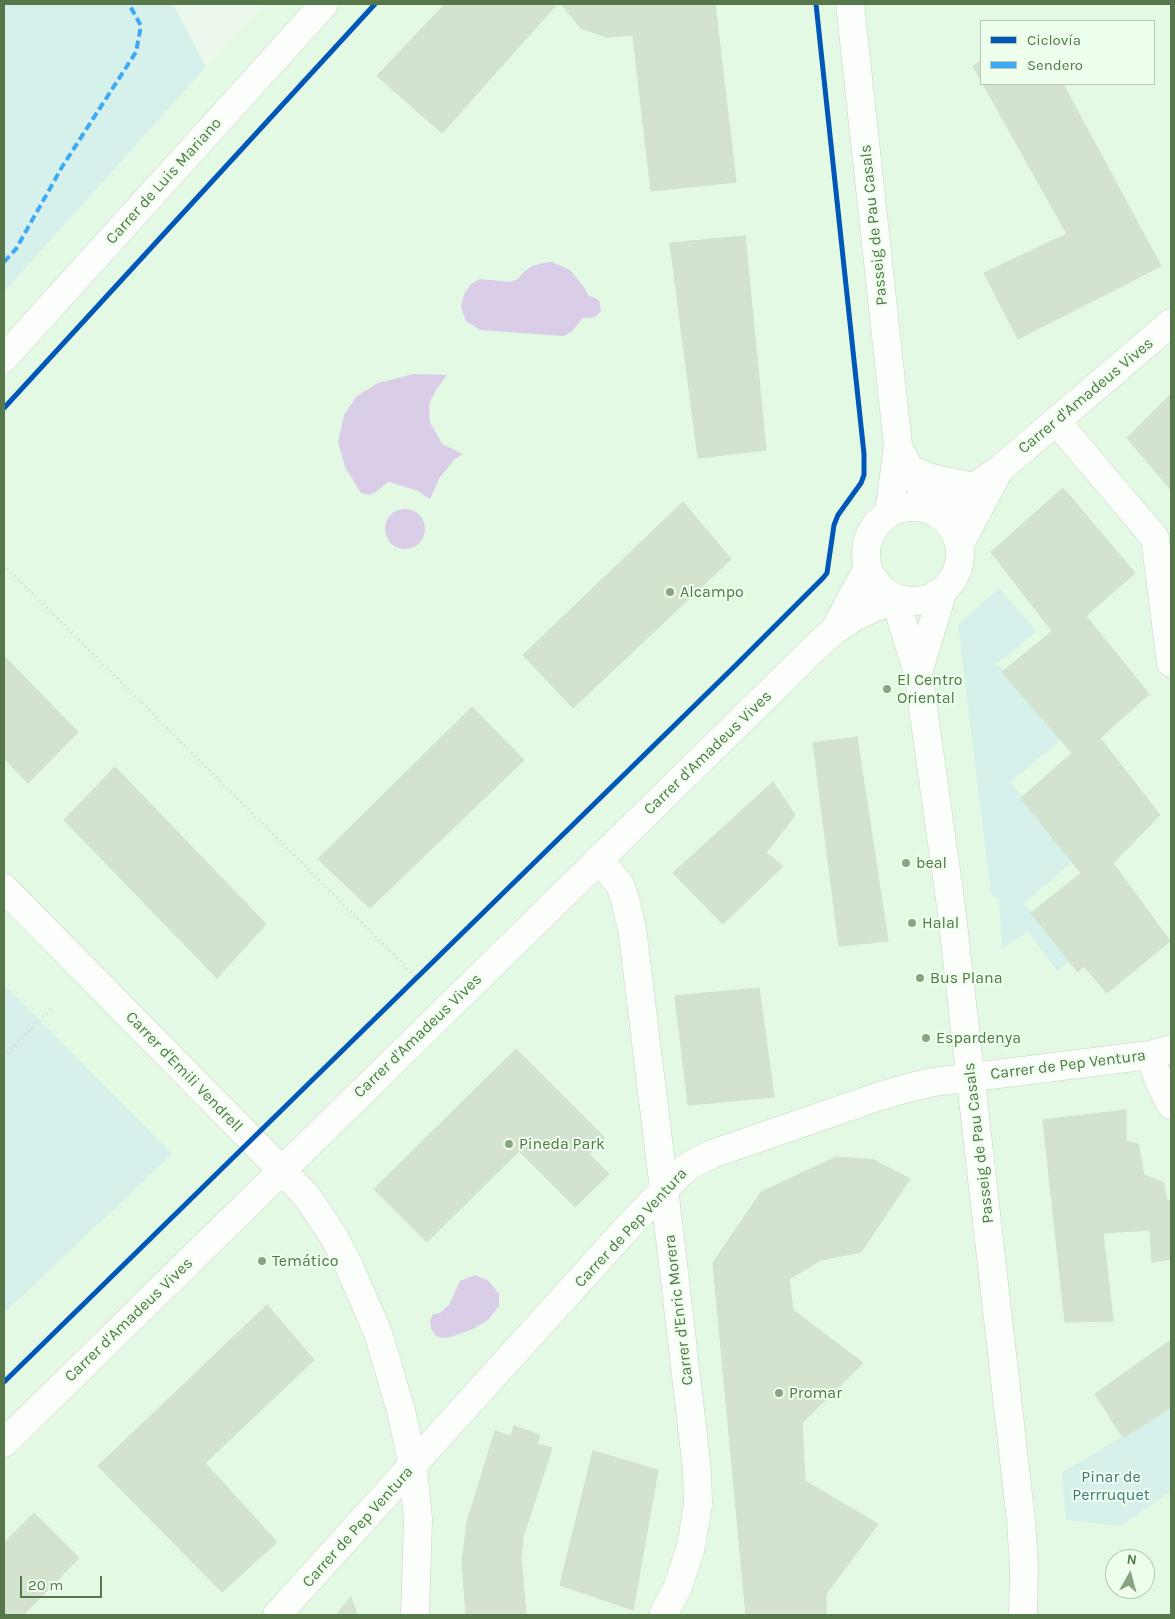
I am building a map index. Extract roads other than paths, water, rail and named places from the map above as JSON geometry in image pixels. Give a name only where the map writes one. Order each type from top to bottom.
[{"type":"street","name":"Carrer de Luis Mariano","points":[[4,358],[324,4]]},
{"type":"street","name":"Passeig de Pau Casals","points":[[850,4],[904,458],[889,513]]},
{"type":"street","name":"Carrer d'Amadeus Vives","points":[[941,516],[954,500],[1000,469],[1171,323]]},
{"type":"street","points":[[1056,421],[1155,538],[1171,663]]},
{"type":"street","name":"Passeig de Pau Casals","points":[[904,458],[941,516]]},
{"type":"street","points":[[904,458],[931,478],[973,487]]},
{"type":"street","name":"Carrer d'Amadeus Vives","points":[[960,544],[1000,469]]},
{"type":"street","points":[[914,506],[926,508],[941,516],[954,530],[960,544],[961,557],[958,570],[952,581],[944,591],[930,598],[915,601],[898,599],[883,590],[874,580],[868,568],[866,552],[869,537],[877,523],[889,513],[901,508],[914,506]]},
{"type":"street","name":"Carrer d'Amadeus Vives","points":[[844,624],[868,568]]},
{"type":"street","name":"Passeig de Pau Casals","points":[[918,673],[944,591]]},
{"type":"street","name":"Passeig de Pau Casals","points":[[898,599],[900,615],[918,673],[951,906],[1022,1521],[1024,1567],[1023,1615]]},
{"type":"street","name":"Carrer d'Amadeus Vives","points":[[4,1443],[599,859],[844,624],[898,599]]},
{"type":"street","points":[[844,624],[884,628],[895,634],[910,647]]},
{"type":"street","name":"Carrer d'Enric Morera","points":[[599,859],[620,885],[628,908],[632,928],[698,1488],[696,1523],[686,1567],[663,1615]]},
{"type":"street","name":"Carrer d'Emili Vendrell","points":[[4,888],[304,1193],[322,1217],[364,1298],[390,1367],[413,1466],[418,1519],[416,1615]]},
{"type":"street","points":[[1160,1052],[1159,1081],[1171,1105]]},
{"type":"street","name":"Carrer de Pep Ventura","points":[[277,1615],[664,1189],[689,1166],[712,1154],[880,1096],[934,1082],[1007,1074],[1160,1052]]},
{"type":"place","name":"Alcampo","points":[[670,592]]},
{"type":"place","name":"El Centro Oriental","points":[[887,689]]},
{"type":"place","name":"beal","points":[[906,863]]},
{"type":"place","name":"Halal","points":[[912,923]]},
{"type":"place","name":"Bus Plana","points":[[920,978]]},
{"type":"place","name":"Espardenya","points":[[926,1038]]},
{"type":"place","name":"Pineda Park","points":[[509,1144]]},
{"type":"place","name":"Temático","points":[[262,1261]]},
{"type":"place","name":"Promar","points":[[779,1393]]},
{"type":"park label","name":"Pinar de Perrruquet","points":[[1111,1486]]}]
